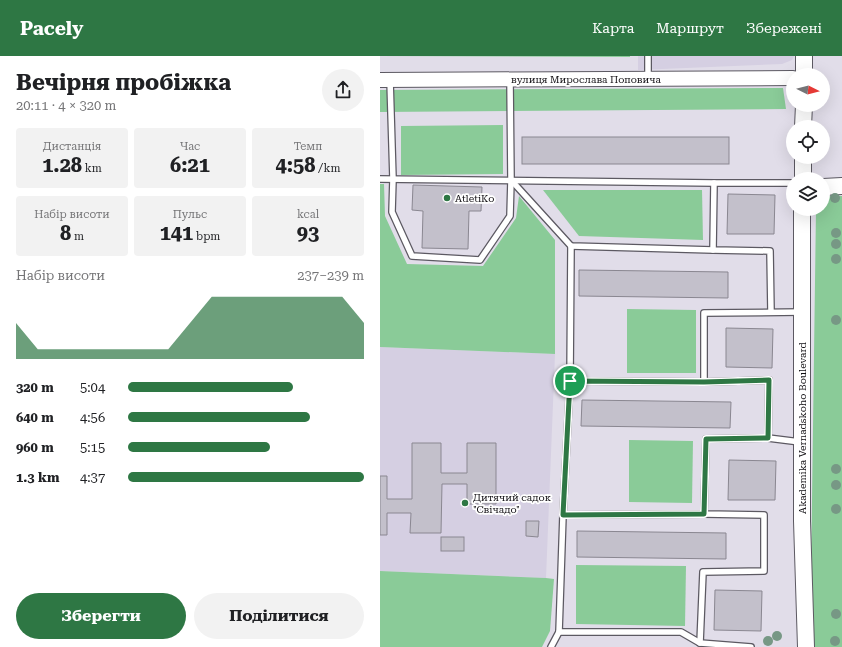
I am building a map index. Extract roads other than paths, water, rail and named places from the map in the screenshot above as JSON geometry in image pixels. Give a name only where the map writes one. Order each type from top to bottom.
[{"type":"main road","points":[[804,56],[804,68]]},
{"type":"main road","points":[[830,187],[842,186]]},
{"type":"main road","name":"Akademika Vernadskoho Boulevard","points":[[802,216],[802,522],[806,647]]},
{"type":"street","name":"вулиця Мирослава Поповича","points":[[385,80],[786,78]]},
{"type":"lane","points":[[648,56],[648,79]]},
{"type":"lane","points":[[385,80],[393,179],[392,212],[412,256],[480,260],[510,216],[512,180],[510,80]]},
{"type":"lane","points":[[380,179],[786,183]]},
{"type":"lane","points":[[512,180],[571,246],[570,381],[559,632],[551,647]]},
{"type":"lane","points":[[713,250],[714,183]]},
{"type":"lane","points":[[571,246],[770,251],[771,312]]},
{"type":"lane","points":[[704,382],[704,313],[802,312]]},
{"type":"lane","points":[[570,381],[704,382],[769,380],[768,438]]},
{"type":"lane","points":[[704,514],[706,439],[768,438],[802,442]]},
{"type":"lane","points":[[563,515],[764,515],[764,571],[703,572],[700,643]]},
{"type":"lane","points":[[559,632],[681,632],[700,643],[735,647],[751,647]]},
{"type":"place","name":"AtletiKo","points":[[447,198]]},
{"type":"place","name":"Дитячий садок \"Свічадо\"","points":[[465,503]]}]
